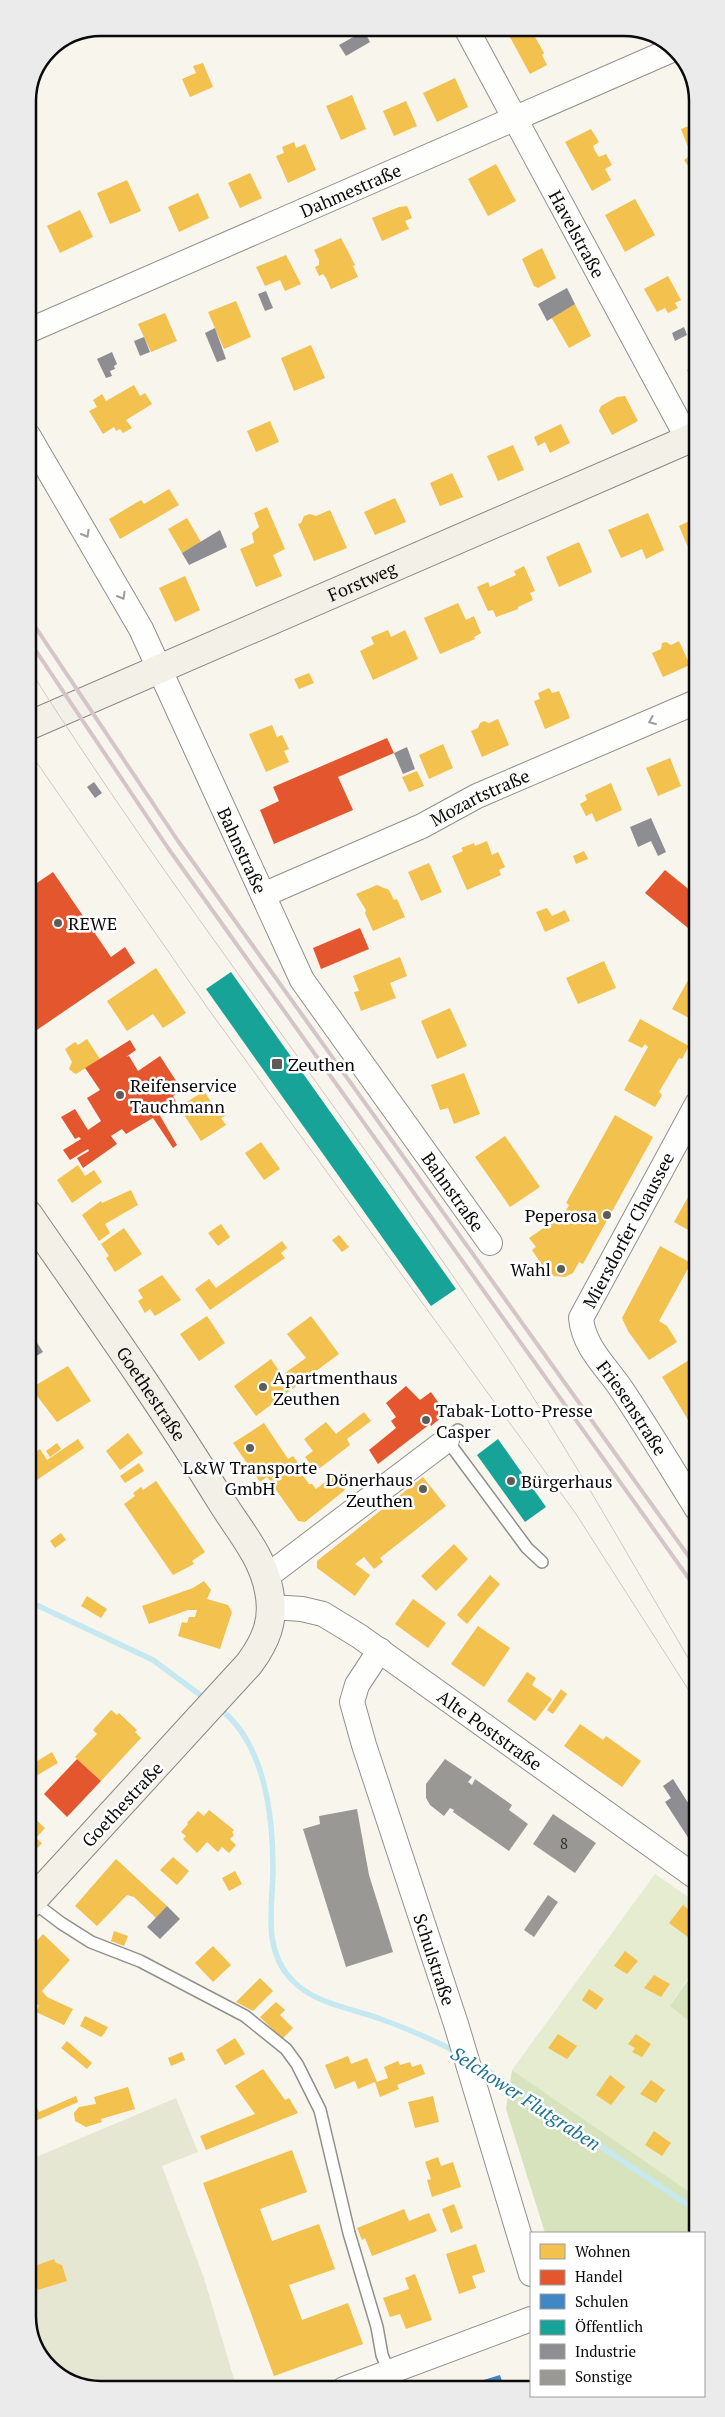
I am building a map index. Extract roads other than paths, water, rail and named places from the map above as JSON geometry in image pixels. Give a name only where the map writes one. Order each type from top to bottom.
[{"type":"main road","name":"Forstweg","points":[[36,723],[689,438]]},
{"type":"main road","name":"Goethestraße","points":[[36,1226],[198,1463],[254,1552],[266,1577],[272,1607],[268,1633],[258,1651],[224,1694],[36,1896]]},
{"type":"street","name":"Havelstraße","points":[[470,36],[689,432]]},
{"type":"street","name":"Dahmestraße","points":[[36,328],[667,52]]},
{"type":"street","name":"Bahnstraße","points":[[36,449],[141,629],[302,980],[490,1243]]},
{"type":"street","name":"Mozartstraße","points":[[263,895],[422,826],[477,796],[689,705]]},
{"type":"street","name":"Miersdorfer Chaussee","points":[[582,1332],[580,1318],[591,1295],[640,1212],[689,1119]]},
{"type":"street","name":"Friesenstraße","points":[[582,1332],[599,1363],[621,1388],[689,1497]]},
{"type":"street","points":[[266,1577],[452,1435]]},
{"type":"street","name":"Alte Poststraße","points":[[272,1607],[302,1609],[323,1614],[380,1650],[689,1872]]},
{"type":"street","name":"Schulstraße","points":[[380,1650],[357,1685],[352,1702],[364,1745],[473,2079],[530,2271]]},
{"type":"street","points":[[365,2381],[530,2319]]},
{"type":"lane","points":[[452,1435],[527,1548],[542,1562]]},
{"type":"lane","name":"Goethestraße","points":[[36,1906],[91,1942],[140,1960],[244,2016],[286,2049],[297,2064],[315,2097],[325,2127],[348,2233],[378,2327],[382,2355],[388,2372]]},
{"type":"waterway","name":"Selchower Flutgraben","points":[[36,1605],[153,1660],[207,1700]]},
{"type":"waterway","name":"Selchower Flutgraben","points":[[219,1708],[235,1723],[247,1741],[257,1761],[264,1783],[273,1851],[271,1929],[273,1943],[283,1968],[292,1980],[310,1994],[332,2004],[399,2026],[429,2038],[458,2053]]},
{"type":"waterway","name":"Selchower Flutgraben","points":[[475,2062],[689,2206]]},
{"type":"tram line","points":[[36,679],[139,834],[430,1242],[514,1367],[568,1453],[689,1659]]},
{"type":"tram line","points":[[36,761],[209,1010],[576,1514],[689,1691]]},
{"type":"railway","points":[[36,628],[178,841],[689,1557]]},
{"type":"railway","points":[[36,651],[168,848],[689,1579]]},
{"type":"place","name":"REWE","points":[[58,923]]},
{"type":"place","name":"Zeuthen","points":[[277,1064]]},
{"type":"place","name":"Reifenservice Tauchmann","points":[[120,1095]]},
{"type":"place","name":"Peperosa","points":[[607,1215]]},
{"type":"place","name":"Wahl","points":[[561,1269]]},
{"type":"place","name":"Apartmenthaus Zeuthen","points":[[263,1387]]},
{"type":"place","name":"Tabak-Lotto-Presse Casper","points":[[426,1420]]},
{"type":"place","name":"L&W Transporte GmbH","points":[[250,1448]]},
{"type":"place","name":"Bürgerhaus","points":[[511,1481]]},
{"type":"place","name":"Dönerhaus Zeuthen","points":[[423,1489]]}]
